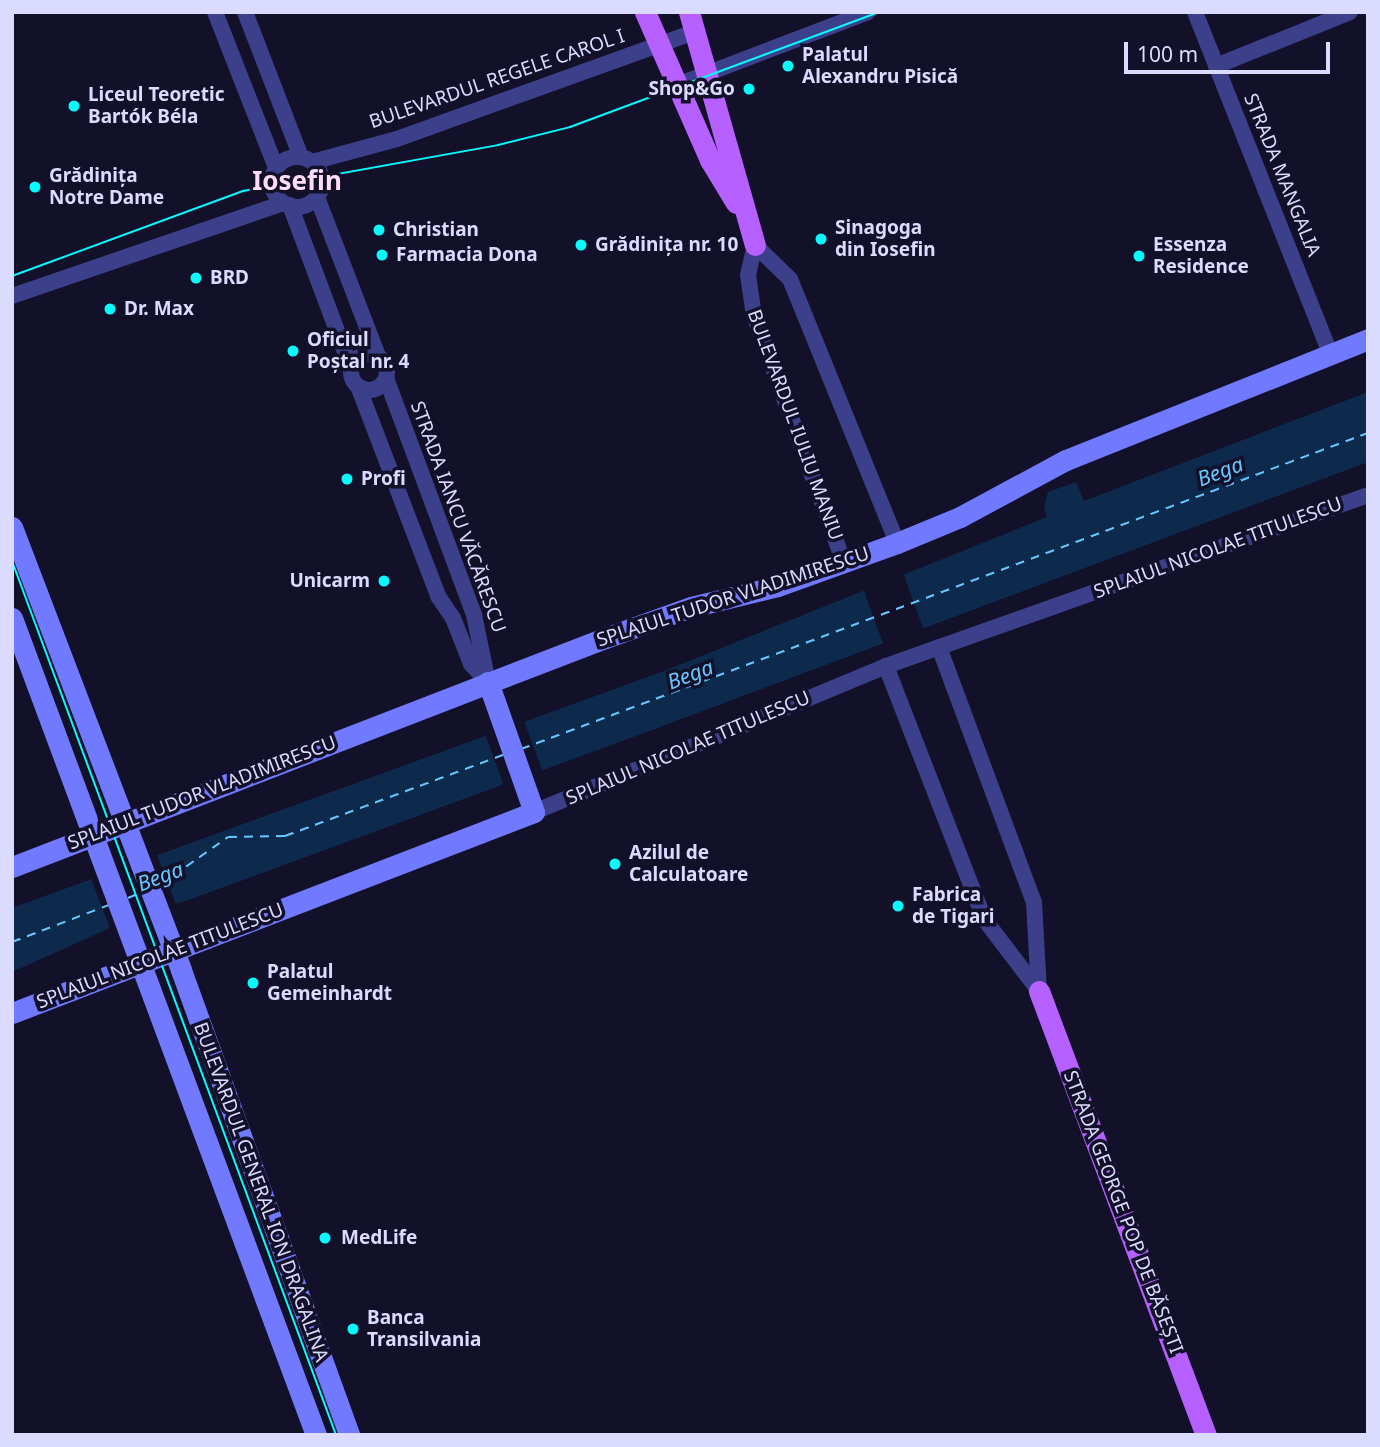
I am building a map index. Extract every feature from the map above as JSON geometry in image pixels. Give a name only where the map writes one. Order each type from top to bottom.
[{"type":"main road","points":[[645,12],[710,160],[745,219]]},
{"type":"main road","points":[[692,22],[745,219],[755,245]]},
{"type":"main road","name":"STRADA GEORGE POP DE BĂSEȘTI","points":[[1038,991],[1206,1435]]},
{"type":"street","points":[[215,12],[276,168],[272,184],[286,204],[358,386],[371,389],[386,378],[386,366],[379,356],[317,197],[322,180],[307,159],[244,12]]},
{"type":"street","points":[[677,85],[867,12]]},
{"type":"street","name":"STRADA MANGALIA","points":[[1195,12],[1330,354]]},
{"type":"street","points":[[1216,66],[1350,12]]},
{"type":"street","name":"BULEVARDUL REGELE CAROL I","points":[[307,159],[397,139],[660,45],[692,22]]},
{"type":"street","points":[[276,168],[287,159],[307,159]]},
{"type":"street","points":[[12,296],[286,204],[304,206],[317,197]]},
{"type":"street","points":[[755,245],[790,279],[897,543]]},
{"type":"street","name":"BULEVARDUL IULIU MANIU","points":[[755,245],[748,275],[754,316],[844,563]]},
{"type":"street","name":"SPLAIUL TUDOR VLADIMIRESCU","points":[[12,867],[96,842],[491,691],[691,607],[778,586],[897,543],[960,517],[1066,460],[1368,339]]},
{"type":"street","points":[[351,368],[365,354],[379,356]]},
{"type":"street","name":"STRADA IANCU VĂCĂRESCU","points":[[386,378],[474,615],[491,691]]},
{"type":"street","name":"STRADA IANCU VĂCĂRESCU","points":[[358,386],[438,596],[453,618],[471,664],[491,691]]},
{"type":"street","name":"SPLAIUL NICOLAE TITULESCU","points":[[12,1013],[171,943],[886,666],[1368,495]]},
{"type":"street","points":[[12,527],[128,829]]},
{"type":"street","points":[[12,618],[96,842]]},
{"type":"street","name":"STRADA GEORGE POP DE BĂSEȘTI","points":[[939,647],[1034,902],[1038,991]]},
{"type":"street","name":"STRADA GEORGE POP DE BĂSEȘTI","points":[[886,666],[984,919],[1038,991]]},
{"type":"street","points":[[491,691],[531,804]]},
{"type":"street","name":"BULEVARDUL GENERAL ION DRAGALINA","points":[[128,829],[349,1435]]},
{"type":"street","name":"BULEVARDUL GENERAL ION DRAGALINA","points":[[96,842],[316,1435]]},
{"type":"water","name":"Bega","points":[[1368,392],[1368,462],[644,733],[183,902],[161,905],[12,972],[12,908],[664,671],[1047,517],[1044,507],[1048,492],[1076,482],[1084,501]]},
{"type":"pier","points":[[902,570],[924,630],[883,645],[862,585]]},
{"type":"pier","points":[[523,718],[543,773],[505,787],[484,732]]},
{"type":"pier","points":[[155,850],[177,906],[111,931],[90,875]]},
{"type":"ferry route","points":[[521,749],[1368,433]]},
{"type":"ferry route","points":[[160,885],[228,837],[285,836],[503,755]]},
{"type":"ferry route","points":[[128,898],[142,892]]},
{"type":"ferry route","points":[[12,942],[109,905]]},
{"type":"tram line","points":[[12,276],[243,191],[498,145],[570,127],[879,12]]},
{"type":"tram line","points":[[12,561],[336,1435]]},
{"type":"place","name":"Palatul Alexandru Pisică","points":[[788,66]]},
{"type":"place","name":"Shop&Go","points":[[749,89]]},
{"type":"place","name":"Liceul Teoretic Bartók Béla","points":[[74,106]]},
{"type":"place","name":"Grădinița Notre Dame","points":[[35,187]]},
{"type":"place","name":"Christian","points":[[379,230]]},
{"type":"place","name":"Sinagoga din Iosefin","points":[[821,239]]},
{"type":"place","name":"Grădinița nr. 10","points":[[581,245]]},
{"type":"place","name":"Farmacia Dona","points":[[382,255]]},
{"type":"place","name":"Essenza Residence","points":[[1139,256]]},
{"type":"place","name":"BRD","points":[[196,278]]},
{"type":"place","name":"Dr. Max","points":[[110,309]]},
{"type":"place","name":"Oficiul Poștal nr. 4","points":[[293,351]]},
{"type":"place","name":"Profi","points":[[347,479]]},
{"type":"place","name":"Unicarm","points":[[384,581]]},
{"type":"place","name":"Azilul de Calculatoare","points":[[615,864]]},
{"type":"place","name":"Fabrica de Tigari","points":[[898,906]]},
{"type":"place","name":"Palatul Gemeinhardt","points":[[253,983]]},
{"type":"place","name":"MedLife","points":[[325,1238]]},
{"type":"place","name":"Banca Transilvania","points":[[353,1329]]},
{"type":"district","name":"Iosefin","points":[[297,181]]}]
